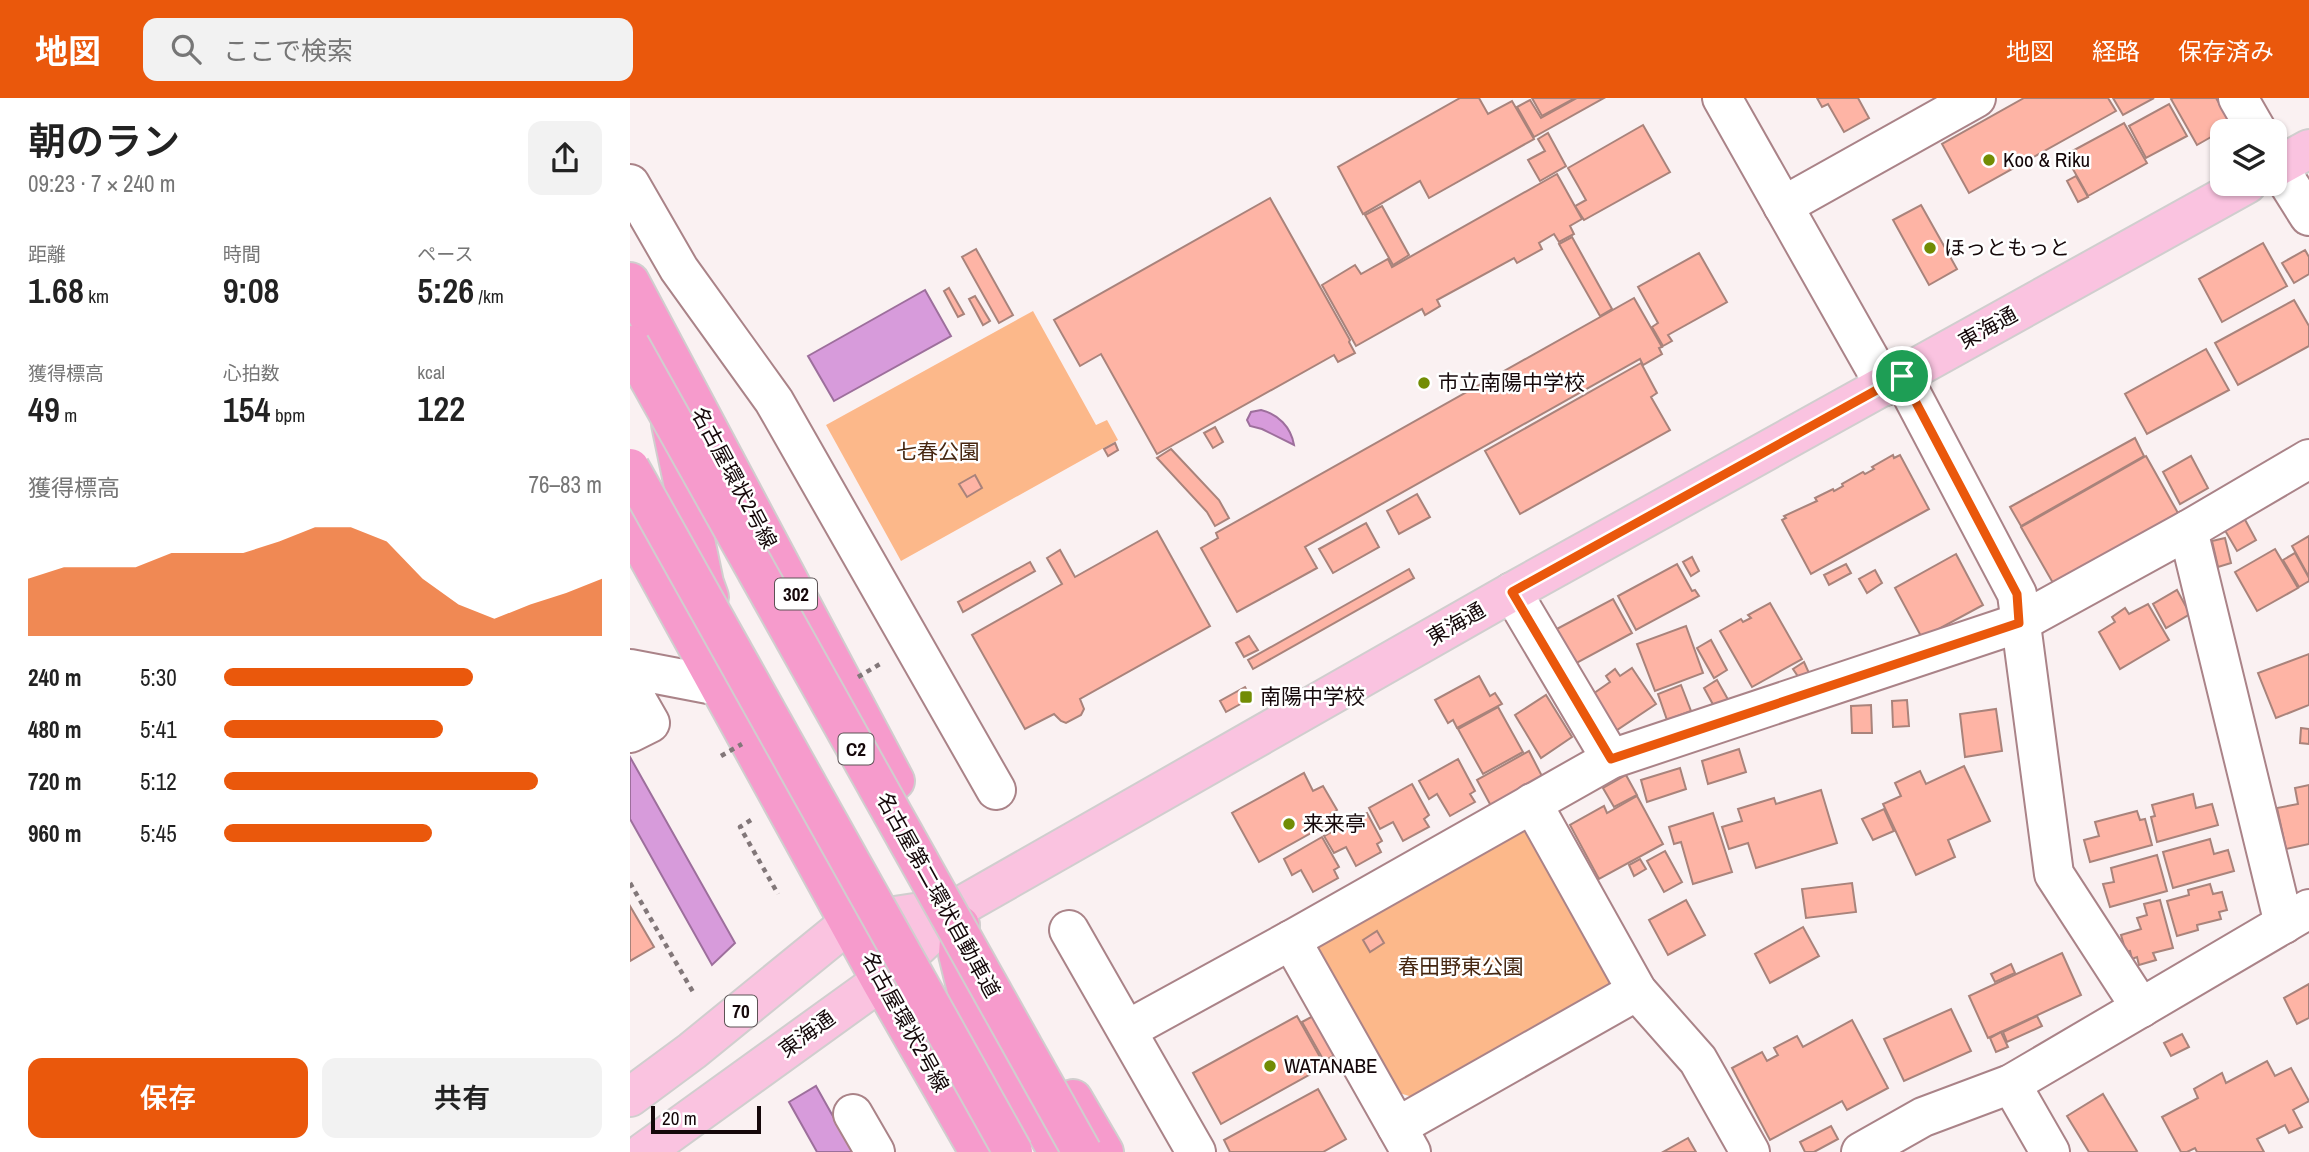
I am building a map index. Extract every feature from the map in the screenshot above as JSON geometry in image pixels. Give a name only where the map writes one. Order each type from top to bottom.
[{"type":"highway","name":"名古屋環状2号線","points":[[630,282],[639,330],[961,906],[1104,1152]]},
{"type":"highway","points":[[639,330],[704,583],[716,618],[866,920]]},
{"type":"highway","name":"名古屋第二環状自動車道","points":[[639,330],[1082,1152]]},
{"type":"highway","points":[[630,468],[1013,1152]]},
{"type":"highway","name":"名古屋環状2号線","points":[[630,524],[719,686],[866,920],[881,981],[979,1152]]},
{"type":"highway","points":[[961,906],[958,954],[967,991],[1058,1152]]},
{"type":"main road","name":"東海通","points":[[644,1152],[881,981],[961,906],[1512,592],[2223,196]]},
{"type":"main road","name":"東海通","points":[[866,920],[961,906]]},
{"type":"main road","name":"70","points":[[630,1097],[866,920]]},
{"type":"street","points":[[1722,98],[1783,206],[1893,381],[2017,594],[2054,874],[2141,1008]]},
{"type":"street","points":[[1783,206],[1976,98]]},
{"type":"street","points":[[2238,98],[2250,119]]},
{"type":"street","points":[[2287,182],[2309,216]]},
{"type":"street","points":[[630,184],[679,269],[774,401],[996,790]]},
{"type":"street","points":[[639,330],[679,269]]},
{"type":"street","points":[[1127,1030],[1611,759],[2019,623],[2188,530],[2309,459]]},
{"type":"street","points":[[1861,1152],[1923,1117],[2011,1084],[2296,917],[2188,530]]},
{"type":"street","points":[[1512,592],[1611,759]]},
{"type":"street","points":[[630,669],[719,686]]},
{"type":"street","points":[[630,688],[650,723],[630,733]]},
{"type":"street","points":[[1532,803],[1637,991],[1698,1060],[1750,1152]]},
{"type":"street","points":[[1069,930],[1196,1152]]},
{"type":"street","points":[[1291,940],[1404,1140],[1637,991]]},
{"type":"street","points":[[2011,1084],[2050,1152]]},
{"type":"street","points":[[853,1114],[875,1152]]},
{"type":"path","points":[[630,883],[693,992]]},
{"type":"green space","name":"七春公園","points":[[1033,311],[1096,425],[1107,420],[1118,440],[901,561],[826,425]]},
{"type":"green space","name":"春田野東公園","points":[[1515,828],[1532,832],[1613,979],[1606,993],[1419,1099],[1396,1092],[1316,953],[1321,939]]},
{"type":"shaded area","points":[[925,290],[951,336],[834,401],[808,356]]},
{"type":"shaded area","points":[[1261,410],[1283,422],[1294,445],[1250,426],[1247,420],[1251,412]]},
{"type":"shaded area","points":[[630,757],[735,943],[712,965],[630,819]]},
{"type":"shaded area","points":[[816,1086],[853,1152],[817,1152],[789,1102]]},
{"type":"building","points":[[1460,98],[1479,98],[1488,114],[1512,101],[1534,139],[1429,198],[1420,181],[1363,214],[1338,167]]},
{"type":"building","points":[[1532,98],[1575,98],[1542,116]]},
{"type":"building","points":[[1577,98],[1604,98],[1534,137],[1517,107],[1530,100],[1541,118]]},
{"type":"building","points":[[1817,98],[1858,98],[1869,118],[1844,132],[1828,104],[1822,107]]},
{"type":"building","points":[[2024,98],[2108,98],[2116,111],[1969,193],[1942,144]]},
{"type":"building","points":[[2113,98],[2154,98],[2123,115]]},
{"type":"building","points":[[2216,98],[2228,119],[2210,119],[2210,138],[2197,145],[2171,99]]},
{"type":"building","points":[[2169,104],[2187,136],[2146,158],[2129,126]]},
{"type":"building","points":[[2124,123],[2147,163],[2088,196],[2065,155]]},
{"type":"building","points":[[1643,125],[1670,172],[1584,220],[1575,206],[1586,200],[1568,168]]},
{"type":"building","points":[[1548,133],[1566,166],[1540,181],[1528,160],[1545,151],[1538,139]]},
{"type":"building","points":[[1557,174],[1582,219],[1570,226],[1574,234],[1559,242],[1554,234],[1539,243],[1542,249],[1517,263],[1514,258],[1437,300],[1440,306],[1425,315],[1422,309],[1356,346],[1322,285],[1355,265],[1361,274],[1388,259],[1392,267]]},
{"type":"building","points":[[2076,176],[2088,197],[2078,202],[2067,181]]},
{"type":"building","points":[[1270,198],[1355,353],[1338,362],[1334,355],[1157,454],[1101,354],[1080,366],[1054,320]]},
{"type":"building","points":[[1921,205],[1957,269],[1929,285],[1893,220]]},
{"type":"building","points":[[1382,206],[1409,255],[1393,265],[1365,215]]},
{"type":"building","points":[[1572,237],[1612,309],[1600,316],[1559,244]]},
{"type":"building","points":[[2263,243],[2287,286],[2222,322],[2199,279]]},
{"type":"building","points":[[976,249],[1013,315],[999,323],[962,257]]},
{"type":"building","points":[[2305,250],[2309,257],[2309,274],[2294,283],[2282,263]]},
{"type":"building","points":[[1699,253],[1727,302],[1668,335],[1672,341],[1663,346],[1652,327],[1658,323],[1638,287]]},
{"type":"building","points":[[949,288],[964,314],[958,317],[944,291]]},
{"type":"building","points":[[975,296],[990,321],[983,325],[969,299]]},
{"type":"building","points":[[1634,298],[1662,347],[1659,348],[1662,354],[1643,365],[1640,359],[1305,547],[1317,568],[1237,612],[1201,548],[1218,538],[1216,533]]},
{"type":"building","points":[[2294,300],[2309,326],[2309,346],[2238,385],[2215,343]]},
{"type":"building","points":[[2206,349],[2229,390],[2147,434],[2125,394]]},
{"type":"building","points":[[1641,363],[1657,393],[1651,397],[1670,430],[1520,514],[1485,451]]},
{"type":"building","points":[[1215,427],[1223,442],[1213,448],[1204,433]]},
{"type":"building","points":[[2135,438],[2144,456],[2021,526],[2010,507]]},
{"type":"building","points":[[1115,443],[1118,450],[1108,456],[1104,449]]},
{"type":"building","points":[[1171,449],[1219,500],[1229,518],[1215,526],[1207,512],[1157,458]]},
{"type":"building","points":[[1893,455],[1894,458],[1900,455],[1929,509],[1811,574],[1782,520],[1786,518],[1784,516],[1817,501],[1815,498],[1833,489],[1834,491],[1863,472],[1865,474]]},
{"type":"building","points":[[2146,456],[2178,513],[2053,583],[2021,527]]},
{"type":"building","points":[[2191,456],[2208,488],[2180,504],[2163,472]]},
{"type":"building","points":[[975,475],[982,488],[967,497],[959,484]]},
{"type":"building","points":[[1417,494],[1430,517],[1399,534],[1387,511]]},
{"type":"building","points":[[2243,516],[2256,540],[2237,551],[2223,527]]},
{"type":"building","points":[[1366,523],[1379,547],[1333,573],[1319,549]]},
{"type":"building","points":[[1157,531],[1210,626],[1080,699],[1084,709],[1081,715],[1066,723],[1054,714],[1025,729],[972,635],[1062,584],[1047,558],[1060,550],[1075,577]]},
{"type":"building","points":[[2309,536],[2309,577],[2292,546]]},
{"type":"building","points":[[2225,538],[2231,563],[2218,567],[2212,541]]},
{"type":"building","points":[[2275,549],[2298,588],[2257,611],[2235,572]]},
{"type":"building","points":[[2295,553],[2309,578],[2309,581],[2299,587],[2283,560]]},
{"type":"building","points":[[1956,554],[1983,605],[1922,638],[1895,588]]},
{"type":"building","points":[[1692,557],[1699,571],[1691,576],[1683,562]]},
{"type":"building","points":[[1030,562],[1035,571],[963,612],[958,602]]},
{"type":"building","points":[[1677,564],[1692,591],[1695,590],[1699,596],[1636,630],[1618,596]]},
{"type":"building","points":[[1846,564],[1851,573],[1829,585],[1824,575]]},
{"type":"building","points":[[1409,569],[1414,578],[1253,669],[1248,660]]},
{"type":"building","points":[[1875,570],[1882,583],[1867,593],[1859,579]]},
{"type":"building","points":[[2177,590],[2190,614],[2166,628],[2153,604]]},
{"type":"building","points":[[1613,599],[1632,633],[1571,666],[1553,631]]},
{"type":"building","points":[[1770,603],[1802,659],[1752,687],[1720,631],[1741,619],[1743,622],[1751,618],[1748,615]]},
{"type":"building","points":[[2148,604],[2169,640],[2120,669],[2099,632],[2115,622],[2112,617],[2125,608],[2129,614]]},
{"type":"building","points":[[1686,626],[1703,673],[1655,691],[1637,644]]},
{"type":"building","points":[[1249,636],[1258,650],[1244,657],[1236,643]]},
{"type":"building","points":[[1711,640],[1727,670],[1714,678],[1697,648]]},
{"type":"building","points":[[2309,654],[2309,705],[2276,718],[2258,673]]},
{"type":"building","points":[[1804,662],[1809,673],[1799,678],[1793,669]]},
{"type":"building","points":[[1632,668],[1656,704],[1614,732],[1590,696],[1610,682],[1606,676],[1615,669],[1620,676]]},
{"type":"building","points":[[1479,676],[1490,696],[1495,693],[1502,704],[1457,728],[1453,720],[1448,723],[1435,700]]},
{"type":"building","points":[[1717,680],[1730,703],[1716,710],[1704,688]]},
{"type":"building","points":[[1681,685],[1691,711],[1667,720],[1658,694]]},
{"type":"building","points":[[1245,687],[1251,698],[1226,712],[1220,701]]},
{"type":"building","points":[[1546,695],[1572,737],[1541,758],[1515,715]]},
{"type":"building","points":[[1907,700],[1909,726],[1893,727],[1892,701]]},
{"type":"building","points":[[1871,705],[1872,733],[1852,733],[1851,706]]},
{"type":"building","points":[[1498,707],[1523,752],[1483,774],[1458,729]]},
{"type":"building","points":[[1996,709],[2002,751],[1965,757],[1960,714]]},
{"type":"building","points":[[2301,728],[2309,729],[2309,744],[2300,743]]},
{"type":"building","points":[[1739,749],[1746,772],[1708,784],[1702,761]]},
{"type":"building","points":[[1529,751],[1543,778],[1491,806],[1477,780]]},
{"type":"building","points":[[1458,759],[1475,791],[1470,794],[1475,802],[1450,816],[1437,794],[1429,799],[1419,781]]},
{"type":"building","points":[[1964,766],[1990,821],[1948,840],[1955,857],[1916,875],[1883,804],[1901,796],[1895,783],[1920,771],[1926,784]]},
{"type":"building","points":[[1680,768],[1686,789],[1647,802],[1641,780]]},
{"type":"building","points":[[1304,773],[1313,791],[1323,786],[1337,810],[1327,816],[1331,822],[1259,862],[1232,813]]},
{"type":"building","points":[[1626,775],[1637,795],[1614,807],[1603,788]]},
{"type":"building","points":[[1412,784],[1429,815],[1424,819],[1429,827],[1403,841],[1393,822],[1380,829],[1369,808]]},
{"type":"building","points":[[2309,785],[2309,844],[2286,849],[2277,808],[2298,804],[2295,788]]},
{"type":"building","points":[[1821,790],[1837,843],[1756,868],[1748,843],[1729,849],[1722,827],[1742,821],[1738,809],[1774,798],[1776,804]]},
{"type":"building","points":[[2193,794],[2196,808],[2212,804],[2218,825],[2157,842],[2151,817],[2155,816],[2152,805]]},
{"type":"building","points":[[1637,796],[1663,844],[1599,879],[1570,825],[1604,806],[1607,813]]},
{"type":"building","points":[[1884,809],[1894,831],[1873,840],[1862,819]]},
{"type":"building","points":[[2137,811],[2140,820],[2145,819],[2152,845],[2090,862],[2084,840],[2099,836],[2095,822]]},
{"type":"building","points":[[1367,813],[1382,841],[1377,844],[1381,852],[1356,866],[1346,847],[1334,853],[1324,836]]},
{"type":"building","points":[[1713,813],[1732,872],[1693,884],[1681,842],[1674,844],[1669,827]]},
{"type":"building","points":[[1322,837],[1339,867],[1334,870],[1338,878],[1313,892],[1301,870],[1292,875],[1284,859]]},
{"type":"building","points":[[2210,839],[2214,854],[2228,850],[2234,871],[2173,888],[2163,852]]},
{"type":"building","points":[[1665,851],[1682,882],[1664,892],[1647,861]]},
{"type":"building","points":[[2157,855],[2167,891],[2110,907],[2103,884],[2114,882],[2111,868]]},
{"type":"building","points":[[1640,859],[1646,869],[1634,876],[1629,865]]},
{"type":"building","points":[[1852,883],[1856,912],[1806,918],[1802,889]]},
{"type":"building","points":[[2210,884],[2213,894],[2222,892],[2227,910],[2219,912],[2221,919],[2197,925],[2198,930],[2177,936],[2167,901],[2189,895],[2188,890]]},
{"type":"building","points":[[1686,900],[1705,935],[1668,955],[1649,920]]},
{"type":"building","points":[[2160,900],[2173,948],[2153,953],[2156,960],[2139,965],[2137,957],[2132,959],[2130,951],[2126,952],[2121,935],[2141,929],[2137,918],[2147,915],[2144,904]]},
{"type":"building","points":[[630,906],[654,947],[630,961]]},
{"type":"building","points":[[1803,927],[1819,956],[1770,983],[1755,954]]},
{"type":"building","points":[[1377,931],[1384,943],[1370,952],[1363,940]]},
{"type":"building","points":[[2062,953],[2081,995],[1988,1038],[1969,996]]},
{"type":"building","points":[[2011,964],[2015,973],[1995,982],[1991,974]]},
{"type":"building","points":[[2309,984],[2309,1018],[2297,1024],[2284,998]]},
{"type":"building","points":[[1951,1009],[1971,1051],[1904,1081],[1884,1039]]},
{"type":"building","points":[[1297,1016],[1325,1066],[1221,1124],[1193,1073]]},
{"type":"building","points":[[1313,1016],[1335,1055],[1324,1061],[1302,1022]]},
{"type":"building","points":[[2037,1016],[2042,1026],[2007,1042],[2003,1032]]},
{"type":"building","points":[[1852,1020],[1888,1088],[1847,1110],[1842,1101],[1770,1140],[1732,1068],[1762,1052],[1767,1061],[1778,1055],[1774,1048],[1797,1036],[1803,1047]]},
{"type":"building","points":[[2001,1032],[2008,1047],[1996,1052],[1990,1038]]},
{"type":"building","points":[[2182,1034],[2189,1047],[2171,1056],[2164,1043]]},
{"type":"building","points":[[2267,1061],[2275,1076],[2291,1068],[2309,1101],[2293,1110],[2302,1127],[2289,1133],[2285,1125],[2257,1139],[2264,1152],[2197,1152],[2195,1148],[2181,1152],[2162,1117],[2198,1098],[2194,1089],[2222,1073],[2226,1083]]},
{"type":"building","points":[[1318,1089],[1346,1139],[1323,1152],[1230,1152],[1224,1140]]},
{"type":"building","points":[[2103,1094],[2137,1151],[2089,1152],[2067,1116]]},
{"type":"building","points":[[1831,1126],[1838,1139],[1814,1152],[1805,1152],[1800,1142]]},
{"type":"building","points":[[1688,1138],[1696,1152],[1663,1152]]},
{"type":"place","name":"Koo & Riku","points":[[1989,160]]},
{"type":"place","name":"ほっともっと","points":[[1930,248]]},
{"type":"place","name":"市立南陽中学校","points":[[1424,383]]},
{"type":"place","name":"南陽中学校","points":[[1246,697]]},
{"type":"place","name":"来来亭","points":[[1289,824]]},
{"type":"place","name":"WATANABE","points":[[1270,1066]]},
{"type":"route","points":[[1902,376],[2017,594],[2019,623],[1611,759],[1512,592],[1902,376]]}]
